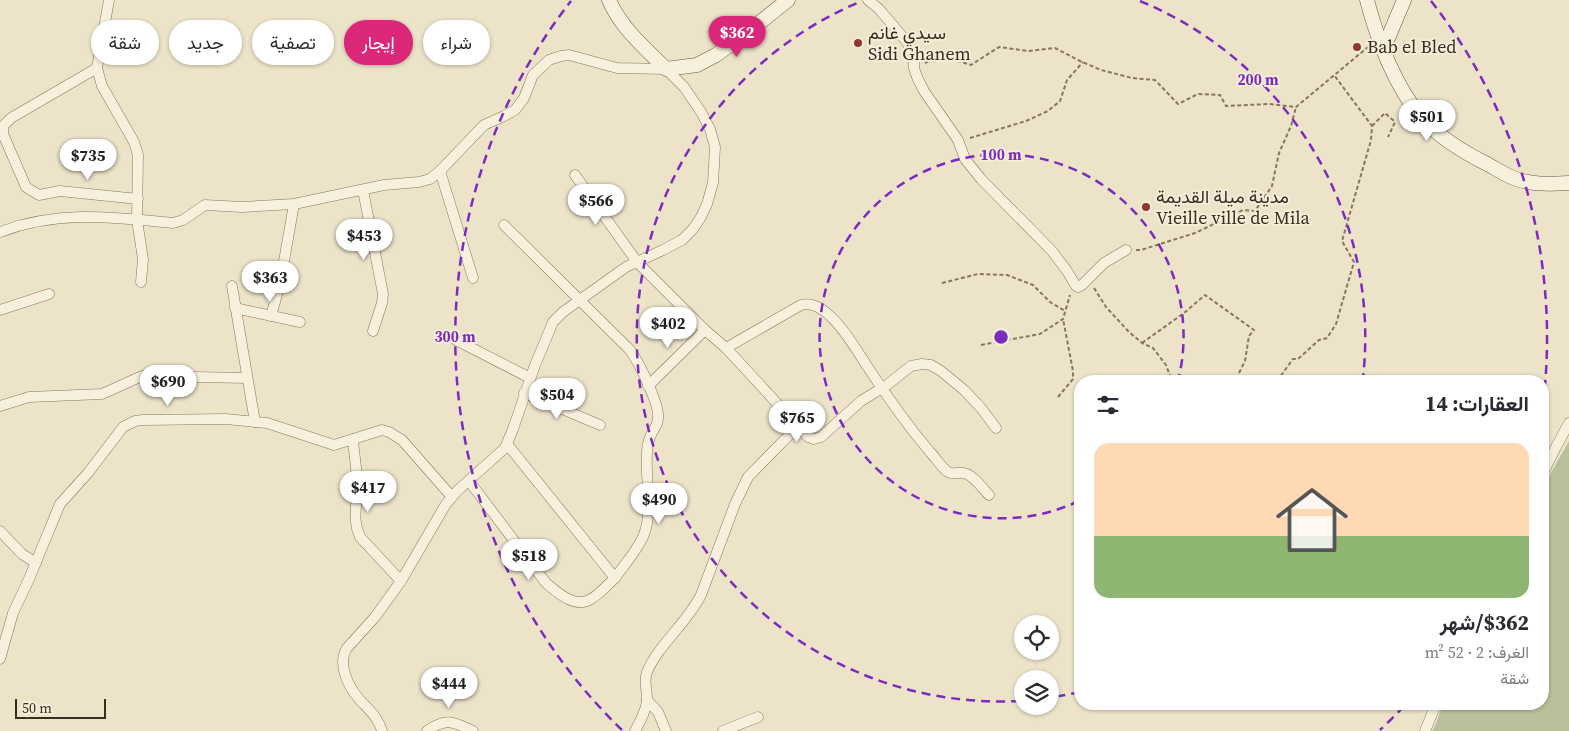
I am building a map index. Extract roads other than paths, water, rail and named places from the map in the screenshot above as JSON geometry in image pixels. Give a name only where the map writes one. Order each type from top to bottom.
[{"type":"main road","points":[[609,0],[630,34],[666,69],[697,65],[716,55],[788,0]]},
{"type":"main road","points":[[1368,0],[1381,44],[1397,77],[1413,105],[1441,136],[1479,160],[1516,179],[1555,184],[1569,183]]},
{"type":"main road","points":[[1381,44],[1404,0]]},
{"type":"street","points":[[110,0],[97,68],[102,86],[134,142],[138,155],[137,220],[143,259],[140,282]]},
{"type":"street","points":[[868,0],[907,42],[914,57],[914,68],[924,91],[958,142],[965,159],[981,179],[1052,251],[1076,286],[1080,286],[1104,263],[1126,250]]},
{"type":"street","points":[[0,232],[33,222],[60,218],[99,216],[172,223],[184,220],[205,205],[242,208],[294,204],[384,185],[419,182],[430,179],[484,125],[504,116],[519,105],[524,98],[533,75],[549,60],[560,56],[569,55],[617,68],[666,69],[684,86],[710,129],[715,147],[713,183],[708,204],[701,218],[682,240],[626,267],[580,299],[553,322],[524,393],[505,448],[452,497],[401,581],[375,617],[343,654],[343,667],[351,687],[377,720],[382,731]]},
{"type":"street","points":[[97,68],[11,118],[3,126],[4,134],[26,187],[39,195],[60,191],[138,199]]},
{"type":"street","points":[[440,171],[473,278]]},
{"type":"street","points":[[575,175],[637,262],[705,330],[726,348],[808,437],[814,439],[821,437],[860,402],[911,366],[922,364],[931,365],[941,371],[964,390],[996,428]]},
{"type":"street","points":[[363,190],[383,294],[373,331]]},
{"type":"street","points":[[272,316],[280,284],[294,204]]},
{"type":"street","points":[[469,481],[546,583],[562,596],[583,602],[592,599],[615,578],[643,537],[647,522],[649,500],[647,455],[649,438],[659,416],[658,408],[642,368],[635,356],[622,341],[504,225]]},
{"type":"street","points":[[232,286],[255,422]]},
{"type":"street","points":[[0,310],[49,294]]},
{"type":"street","points":[[726,348],[801,305],[807,303],[822,308],[839,325],[922,443],[949,473],[962,472],[969,474],[989,495]]},
{"type":"street","points":[[235,308],[300,322]]},
{"type":"street","points":[[648,386],[705,330]]},
{"type":"street","points":[[456,340],[530,378]]},
{"type":"street","points":[[0,406],[29,397],[102,394],[142,376],[247,378]]},
{"type":"street","points":[[524,393],[600,425]]},
{"type":"street","points":[[0,659],[13,613],[60,504],[88,473],[123,428],[135,421],[226,419],[267,423],[328,444],[339,444],[382,430],[402,440],[452,497]]},
{"type":"street","points":[[1549,461],[1569,424]]},
{"type":"street","points":[[635,731],[645,711],[647,700],[645,688],[646,674],[652,661],[694,608],[701,596],[735,504],[748,477],[798,426]]},
{"type":"street","points":[[353,439],[357,489],[356,528],[360,537],[401,581]]},
{"type":"street","points":[[507,444],[615,578]]},
{"type":"street","points":[[0,531],[22,554],[36,563]]},
{"type":"street","points":[[647,700],[658,712],[666,731]]},
{"type":"street","points":[[1425,731],[1434,710]]},
{"type":"street","points":[[723,731],[758,717]]},
{"type":"street","points":[[427,731],[441,722],[454,722],[473,731]]},
{"type":"place","name":"سيدي غانم Sidi Ghanem","points":[[858,43]]},
{"type":"place","name":"Bab el Bled","points":[[1357,47]]},
{"type":"place","name":"مدينة ميلة القديمة Vieille ville de Mila","points":[[1146,207]]}]
